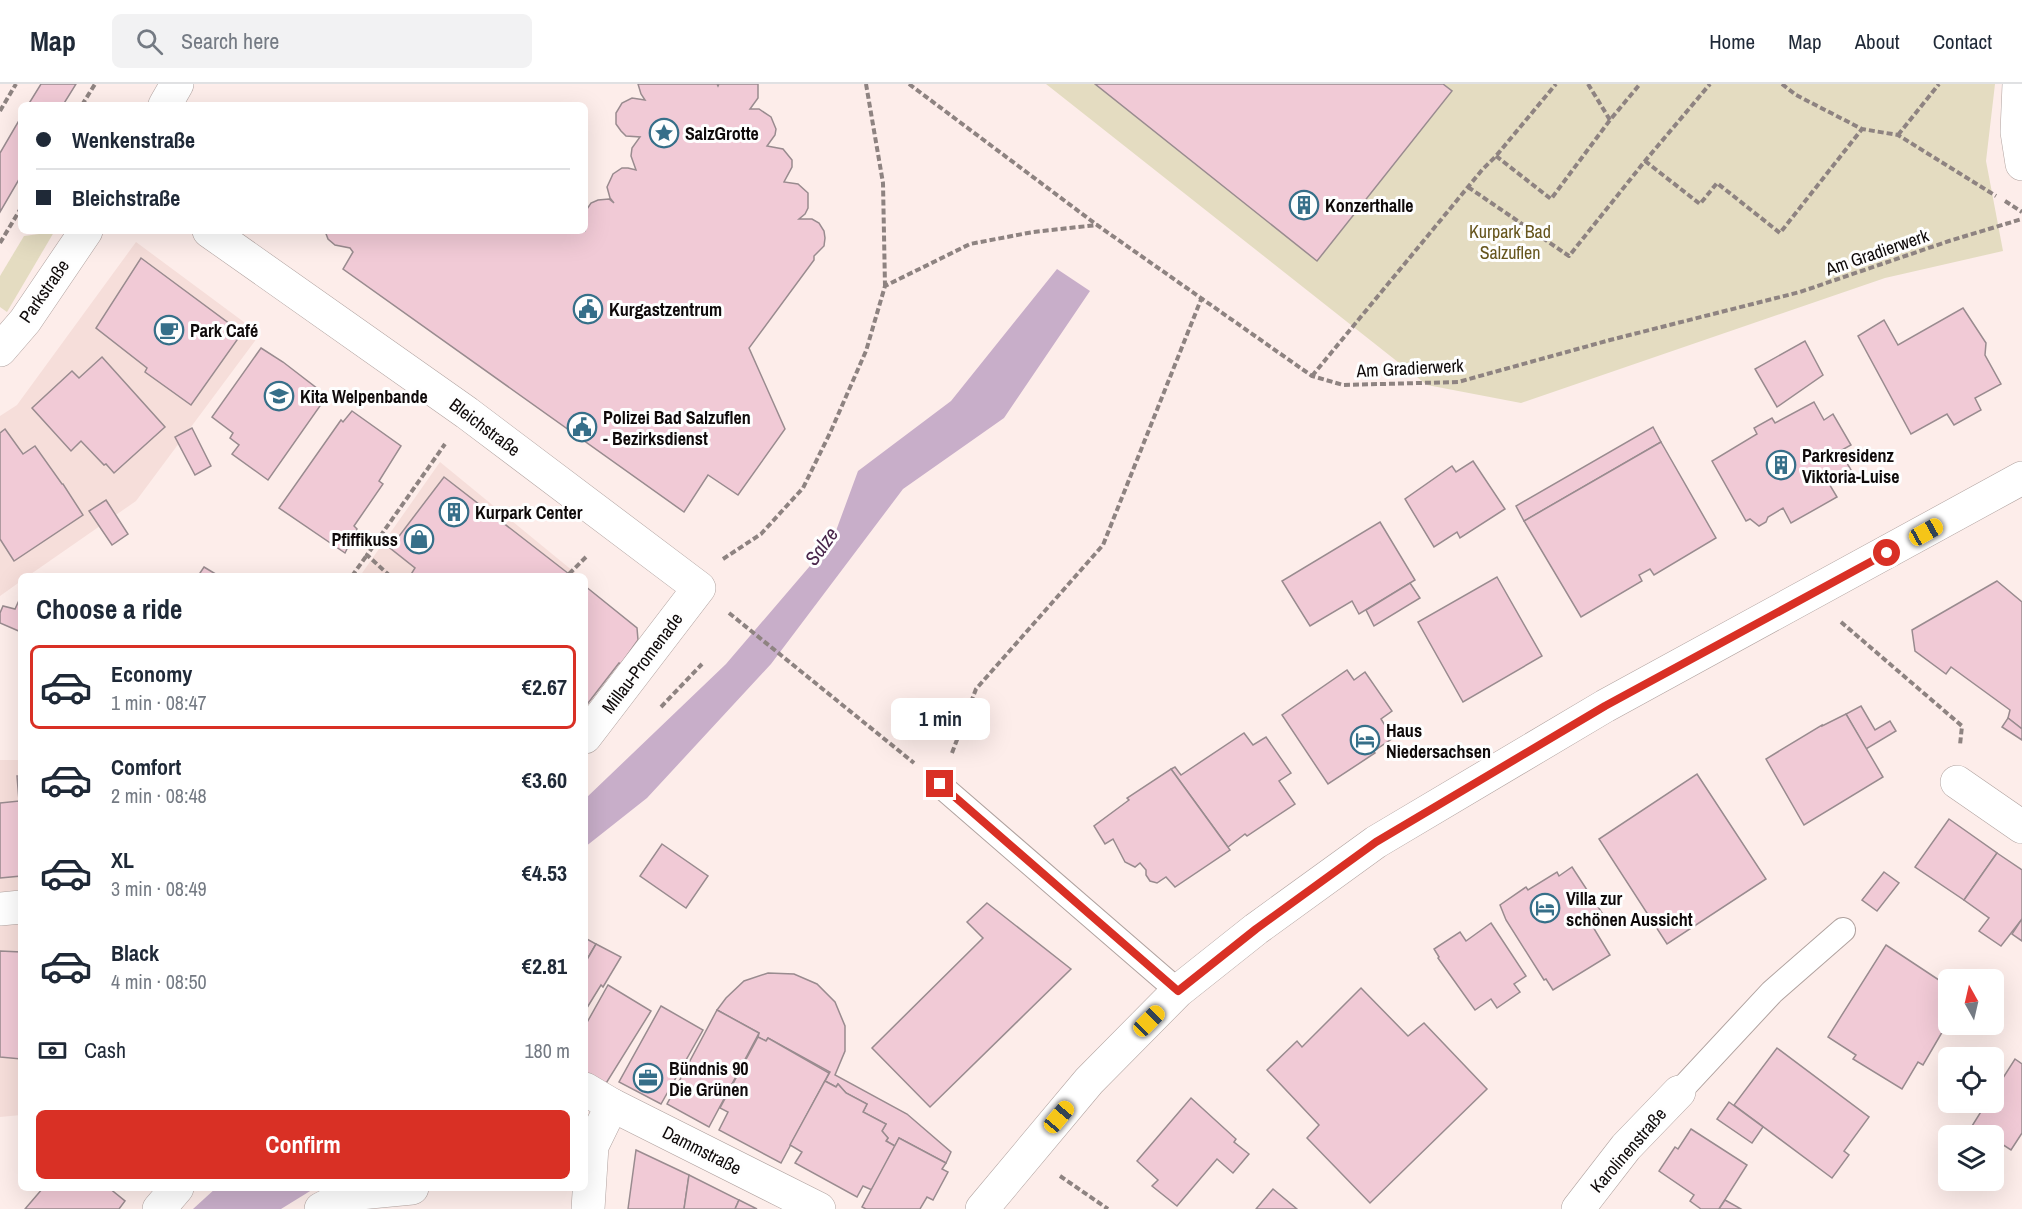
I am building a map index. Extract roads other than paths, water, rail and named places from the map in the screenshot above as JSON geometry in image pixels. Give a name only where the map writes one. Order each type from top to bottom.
[{"type":"street","points":[[167,102],[177,84]]},
{"type":"street","points":[[2019,84],[2017,132],[2022,164]]},
{"type":"street","name":"Parkstraße","points":[[0,350],[25,321],[84,234]]},
{"type":"street","name":"Bleichstraße","points":[[213,234],[467,413],[711,597]]},
{"type":"street","points":[[982,1209],[1089,1081],[1178,991],[1256,929],[1376,842],[1605,706],[1810,596],[2022,478]]},
{"type":"street","name":"Millau-Promenade","points":[[588,734],[711,597]]},
{"type":"street","points":[[1957,782],[2022,827]]},
{"type":"street","points":[[0,909],[18,907]]},
{"type":"street","name":"Karolinenstraße","points":[[1578,1209],[1626,1147],[1679,1092]]},
{"type":"street","points":[[588,1209],[589,1147],[598,1097]]},
{"type":"street","name":"Dammstraße","points":[[598,1097],[819,1209]]},
{"type":"street","points":[[159,1209],[174,1191]]},
{"type":"street","points":[[321,1209],[350,1194],[381,1191]]},
{"type":"lane","points":[[940,784],[1178,991]]},
{"type":"lane","points":[[1679,1092],[1772,992],[1843,930]]},
{"type":"place","name":"SalzGrotte","points":[[664,133]]},
{"type":"place","name":"Konzerthalle","points":[[1304,205]]},
{"type":"place","name":"Kurgastzentrum","points":[[588,309]]},
{"type":"place","name":"Park Café","points":[[169,330]]},
{"type":"place","name":"Kita Welpenbande","points":[[279,396]]},
{"type":"place","name":"Polizei Bad Salzuflen - Bezirksdienst","points":[[582,427]]},
{"type":"place","name":"Parkresidenz Viktoria-Luise","points":[[1781,465]]},
{"type":"place","name":"Kurpark Center","points":[[454,512]]},
{"type":"place","name":"Pfiffikuss","points":[[419,539]]},
{"type":"place","name":"Haus Niedersachsen","points":[[1365,740]]},
{"type":"place","name":"Villa zur schönen Aussicht","points":[[1545,908]]},
{"type":"place","name":"Bündnis 90 Die Grünen","points":[[648,1078]]},
{"type":"park label","name":"Kurpark Bad Salzuflen","points":[[1510,241]]},
{"type":"water label","name":"Salze","points":[[821,546]]}]
